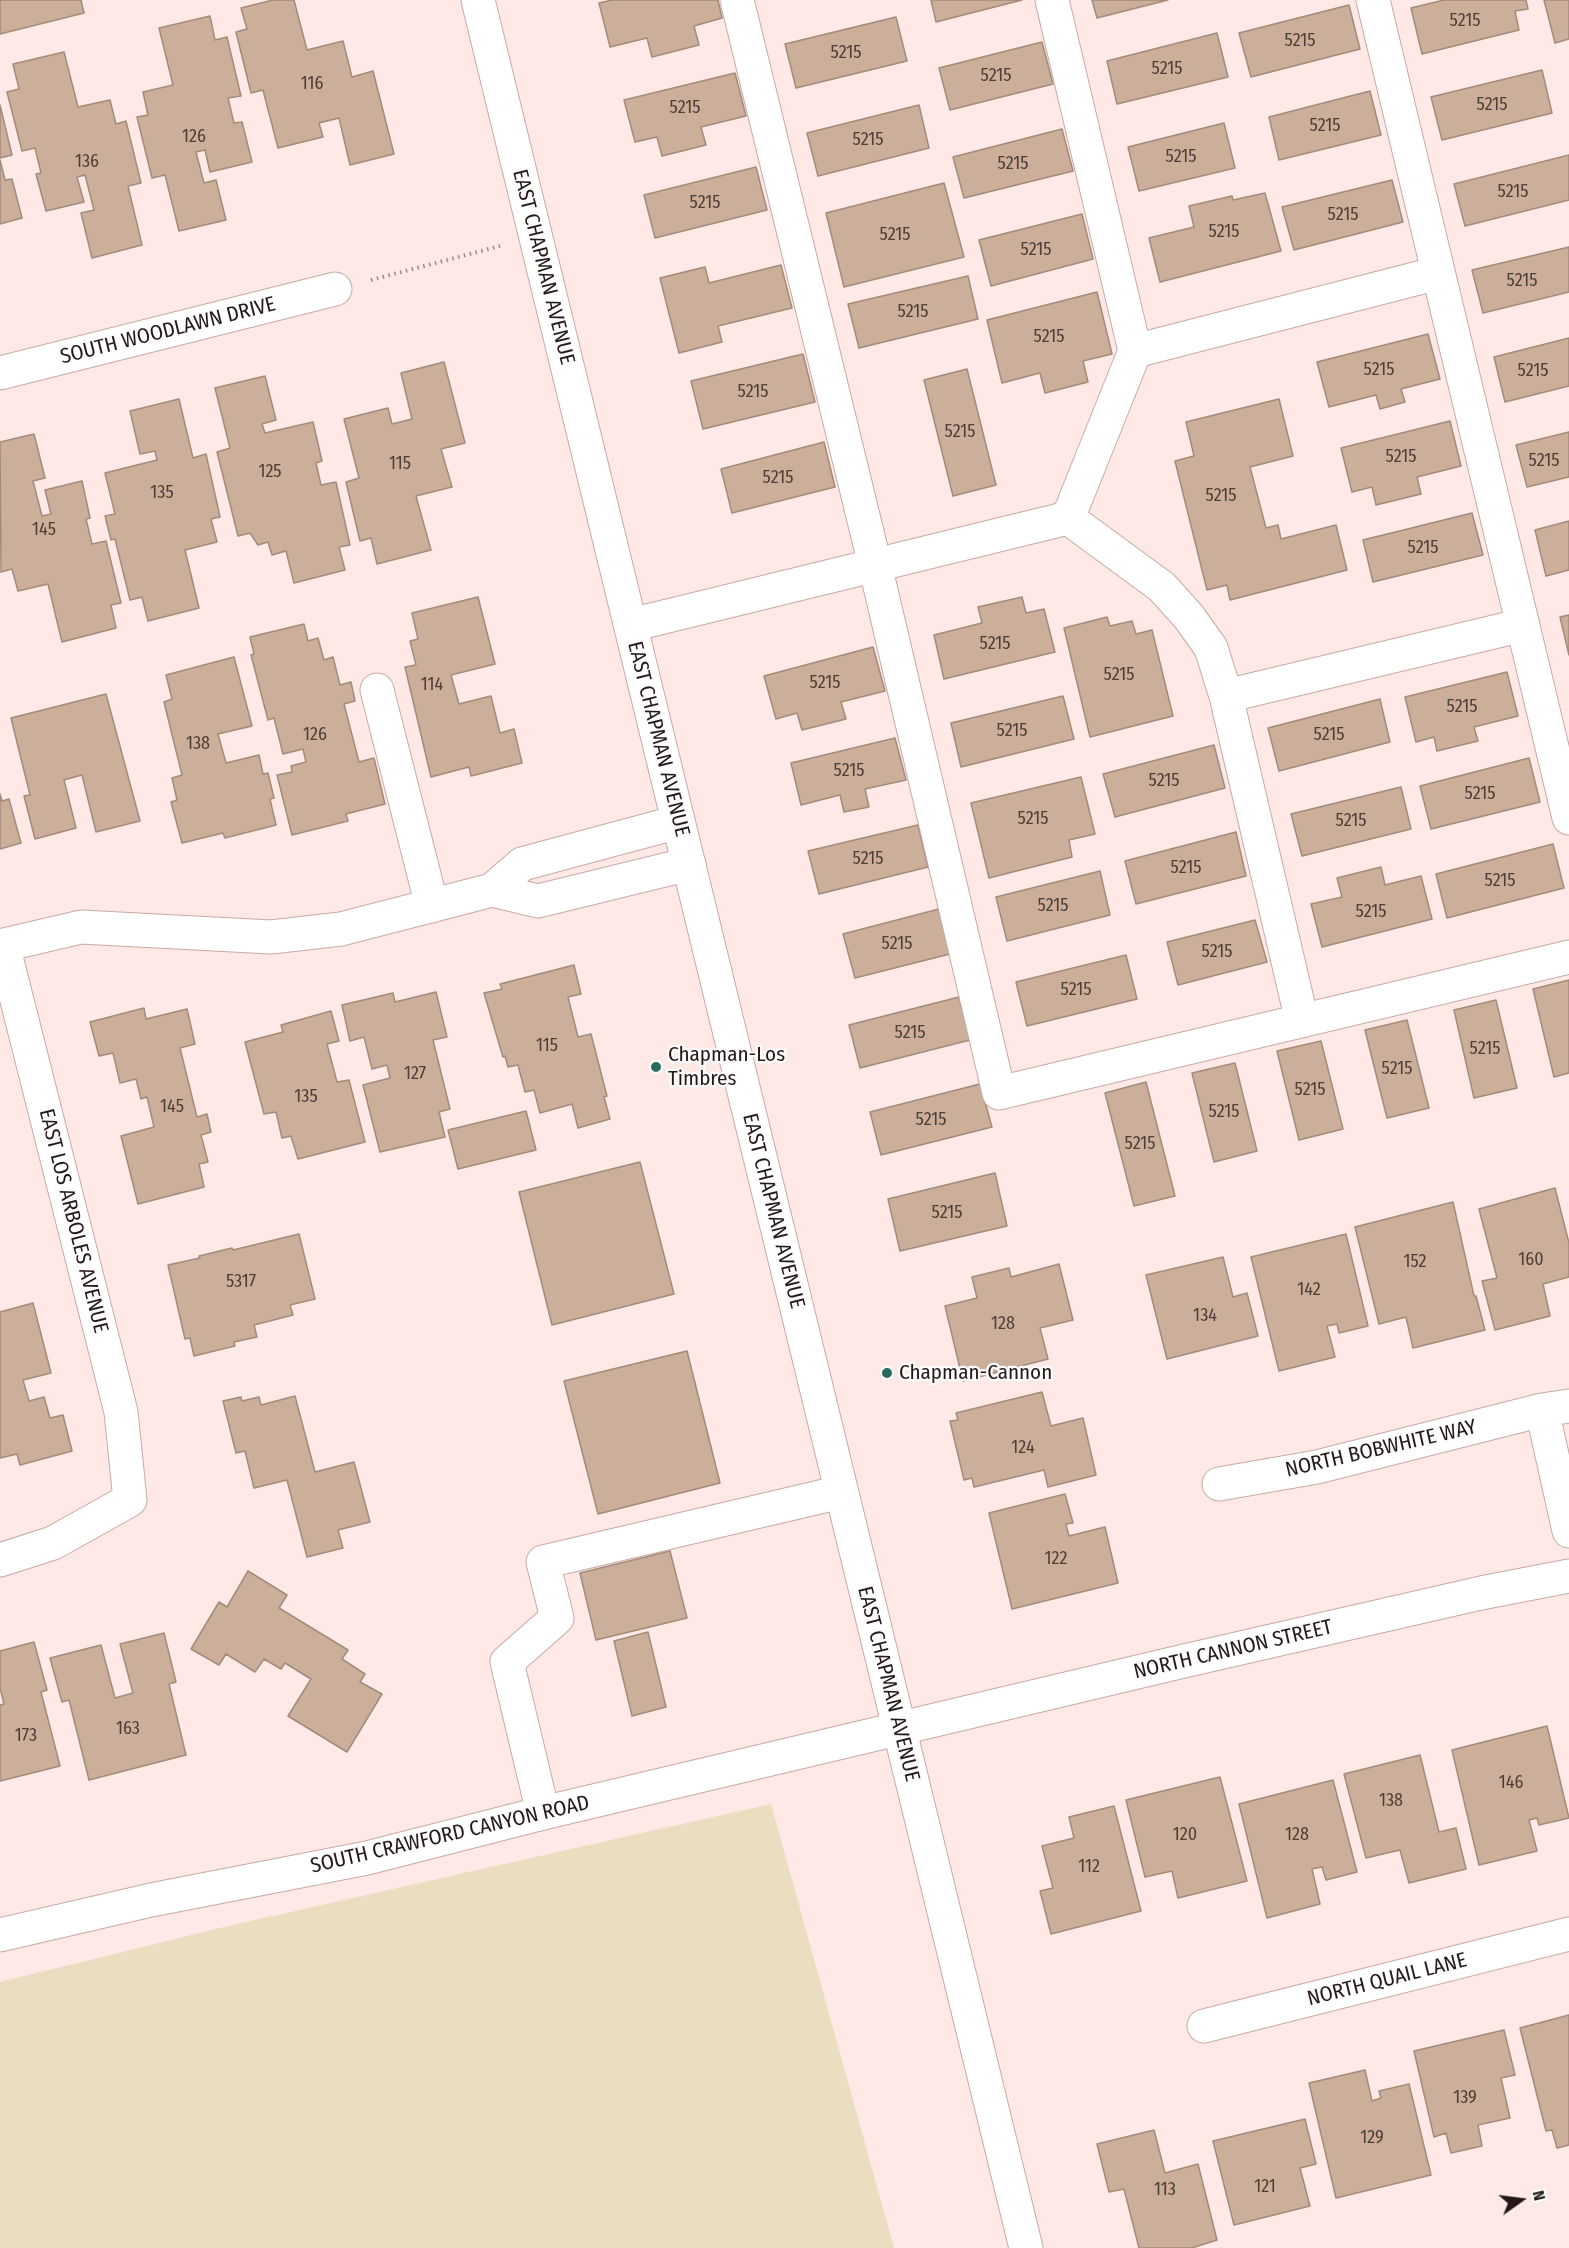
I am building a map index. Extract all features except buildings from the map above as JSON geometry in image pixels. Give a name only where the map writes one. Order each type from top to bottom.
[{"type":"main road","name":"EAST CHAPMAN AVENUE","points":[[478,0],[1026,2248]]},
{"type":"main road","points":[[737,0],[875,565],[999,1093],[1569,957]]},
{"type":"main road","points":[[1052,0],[1135,351],[1068,518]]},
{"type":"main road","points":[[1373,0],[1569,818]]},
{"type":"main road","points":[[1135,351],[1438,273]]},
{"type":"main road","name":"SOUTH WOODLAWN DRIVE","points":[[0,373],[335,289]]},
{"type":"main road","points":[[631,626],[1068,518],[1162,587],[1189,617],[1211,648],[1226,696],[1302,1021]]},
{"type":"main road","points":[[1226,696],[1523,625]]},
{"type":"main road","points":[[377,690],[432,906]]},
{"type":"main road","points":[[1,945],[81,927],[271,937],[341,929],[492,890],[522,864],[678,822]]},
{"type":"main road","points":[[492,890],[538,901],[689,864]]},
{"type":"main road","name":"EAST LOS ARBOLES AVENUE","points":[[0,1560],[53,1543],[130,1500],[121,1412],[1,945]]},
{"type":"main road","name":"NORTH BOBWHITE WAY","points":[[1219,1484],[1317,1467],[1556,1408],[1569,1531]]},
{"type":"main road","points":[[543,1813],[507,1662],[557,1618],[543,1562],[841,1492]]},
{"type":"main road","name":"NORTH CANNON STREET","points":[[899,1728],[1288,1637],[1569,1576]]},
{"type":"main road","name":"SOUTH CRAWFORD CANYON ROAD","points":[[0,1935],[151,1900],[367,1858],[543,1813],[899,1728]]},
{"type":"main road","name":"NORTH QUAIL LANE","points":[[1204,2026],[1569,1934]]},
{"type":"path","points":[[335,289],[536,236]]},
{"type":"shaded area","points":[[771,1804],[894,2248],[0,2248],[0,1982],[215,1929]]},
{"type":"place","name":"Chapman-Los Timbres","points":[[656,1067]]},
{"type":"place","name":"Chapman-Cannon","points":[[887,1373]]}]
